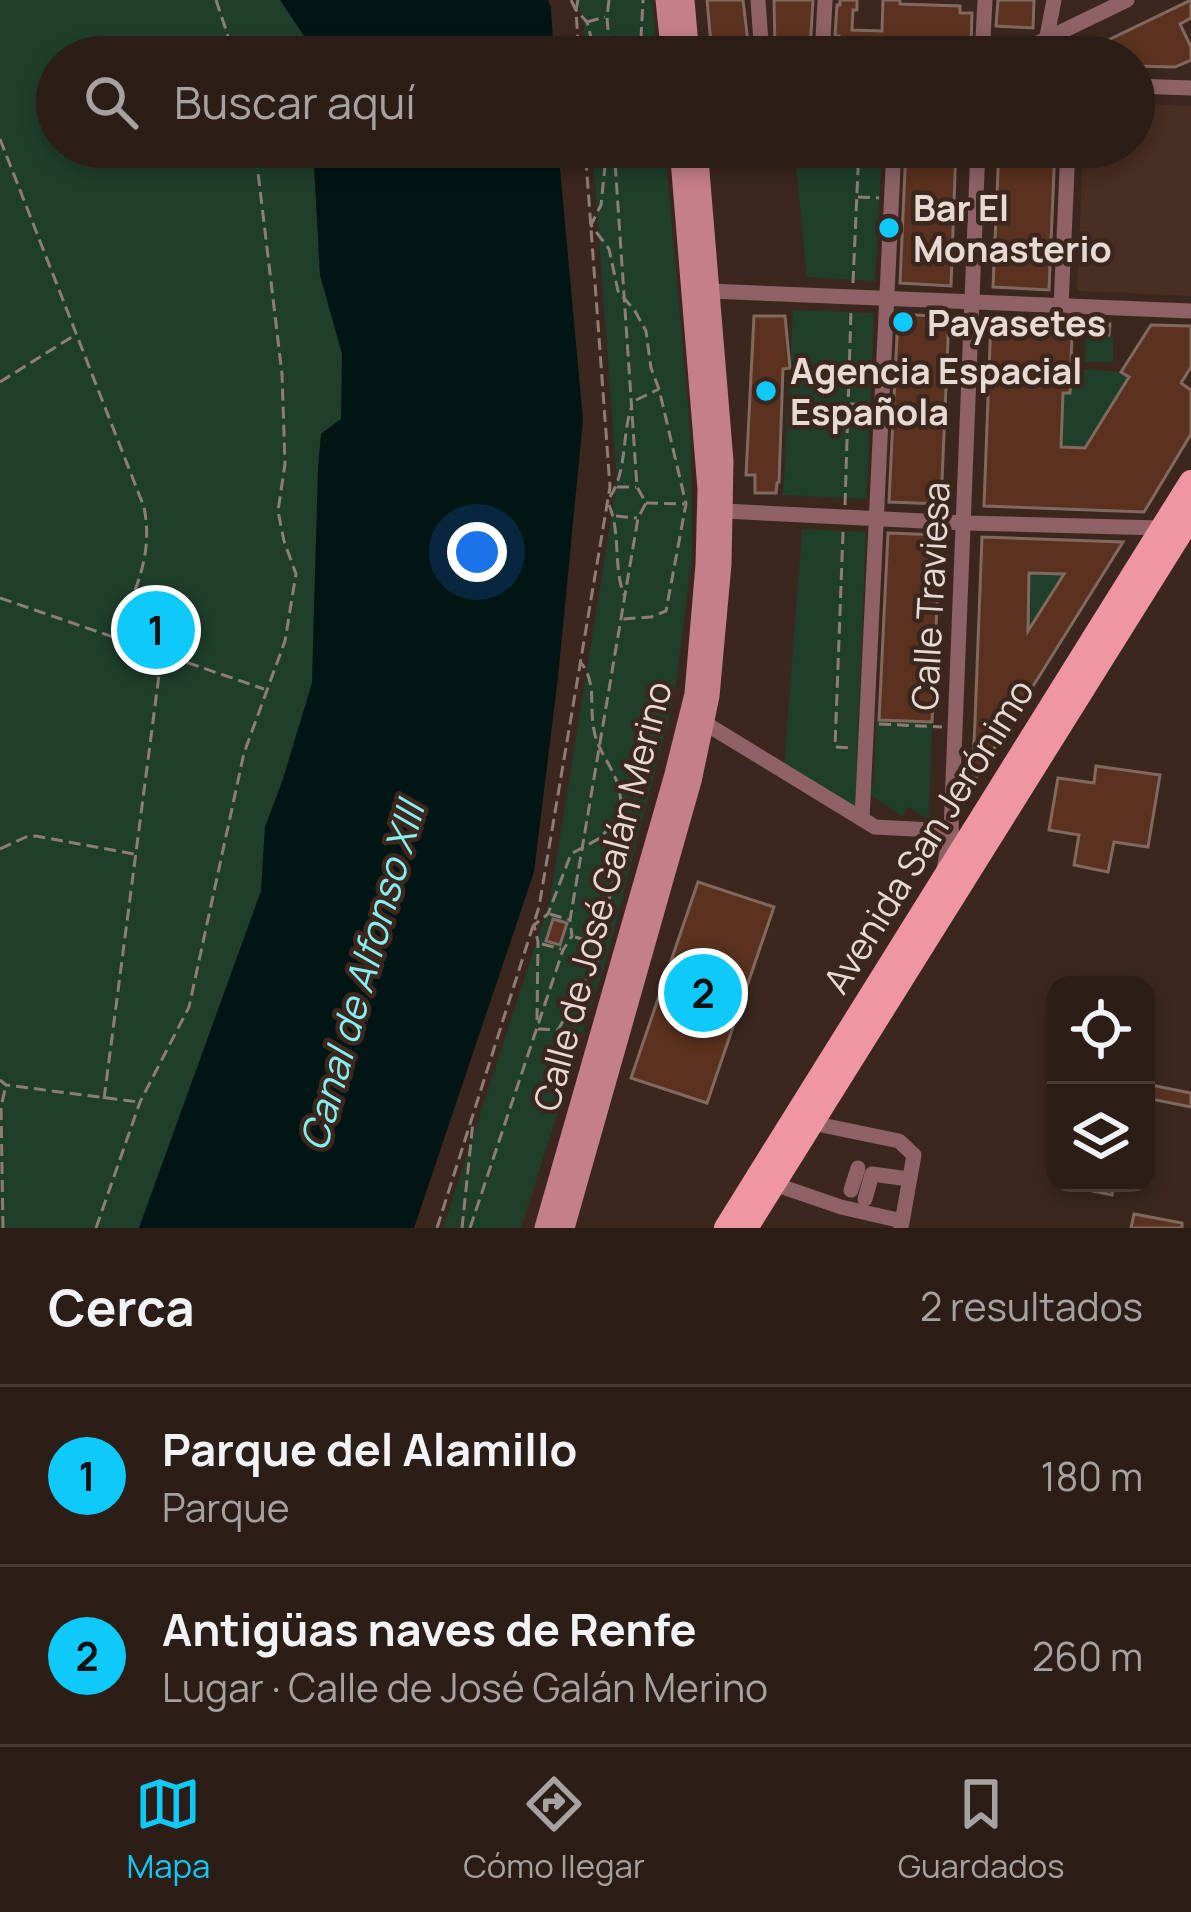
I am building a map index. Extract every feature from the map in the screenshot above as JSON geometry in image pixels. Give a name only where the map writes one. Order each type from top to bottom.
[{"type":"main road","points":[[666,0],[670,36]]},
{"type":"main road","points":[[685,0],[688,36]]},
{"type":"main road","name":"Calle de José Galán Merino","points":[[545,1228],[695,694],[708,489],[682,168]]},
{"type":"main road","name":"Calle de José Galán Merino","points":[[564,1228],[691,781],[709,696],[724,511],[700,168]]},
{"type":"main road","name":"Avenida San Jerónimo","points":[[726,1228],[1191,482]]},
{"type":"main road","name":"Avenida San Jerónimo","points":[[746,1228],[812,1124],[966,842],[1191,516]]},
{"type":"street","points":[[758,0],[761,36]]},
{"type":"street","points":[[823,36],[825,0]]},
{"type":"street","points":[[983,36],[985,0]]},
{"type":"street","points":[[1047,36],[1054,0]]},
{"type":"street","points":[[1051,36],[1127,0]]},
{"type":"street","points":[[1155,87],[1191,88]]},
{"type":"street","points":[[862,819],[893,168]]},
{"type":"street","name":"Calle Traviesa","points":[[966,842],[955,728],[977,168]]},
{"type":"street","points":[[1061,307],[1067,168]]},
{"type":"street","points":[[709,291],[1191,311]]},
{"type":"street","points":[[724,511],[1162,528]]},
{"type":"street","points":[[703,722],[875,827],[966,842]]},
{"type":"street","points":[[774,1184],[901,1224],[914,1154],[898,1141],[812,1124]]},
{"type":"street","points":[[859,1184],[872,1174],[909,1179]]},
{"type":"path","points":[[215,0],[228,36]]},
{"type":"path","points":[[574,0],[578,36]]},
{"type":"path","points":[[608,36],[609,0]]},
{"type":"path","points":[[641,36],[643,0]]},
{"type":"path","points":[[576,10],[587,22],[591,36]]},
{"type":"path","points":[[587,22],[607,17]]},
{"type":"path","points":[[0,139],[144,507],[147,555],[117,637]]},
{"type":"path","points":[[96,1228],[140,1102],[189,1007],[244,753],[285,641],[296,574],[278,511],[284,464],[282,374],[257,168]]},
{"type":"path","points":[[436,1228],[534,925],[610,487],[587,168]]},
{"type":"path","points":[[591,224],[601,205],[605,168]]},
{"type":"path","points":[[614,168],[638,487],[646,503]]},
{"type":"path","points":[[858,168],[835,747],[864,748]]},
{"type":"path","points":[[856,197],[892,198]]},
{"type":"path","points":[[591,224],[609,248],[618,291],[646,331],[686,504],[666,610],[651,617],[620,620]]},
{"type":"path","points":[[0,382],[76,334]]},
{"type":"path","points":[[608,501],[616,487],[633,402],[659,389]]},
{"type":"path","points":[[848,404],[881,405]]},
{"type":"path","points":[[616,487],[638,487]]},
{"type":"path","points":[[608,501],[625,597]]},
{"type":"path","points":[[646,503],[686,504]]},
{"type":"path","points":[[470,1228],[563,950],[572,936],[570,920],[620,620],[638,518],[646,503]]},
{"type":"path","points":[[614,516],[638,518]]},
{"type":"path","points":[[0,598],[266,689]]},
{"type":"path","points":[[104,1099],[162,652]]},
{"type":"path","points":[[537,1029],[558,1030],[601,955],[622,814],[615,776],[599,749],[588,671],[580,662]]},
{"type":"path","points":[[866,723],[955,728]]},
{"type":"path","points":[[534,925],[548,914],[571,854],[600,838],[622,814]]},
{"type":"path","points":[[0,849],[36,836],[136,854]]},
{"type":"path","points":[[548,914],[570,920]]},
{"type":"path","points":[[534,925],[537,1029]]},
{"type":"path","points":[[572,936],[602,945]]},
{"type":"path","points":[[538,943],[563,950]]},
{"type":"path","points":[[0,1080],[6,1085],[140,1102]]},
{"type":"path","points":[[3,1228],[1,1107],[6,1085]]},
{"type":"path","points":[[462,1228],[474,1115]]},
{"type":"shaded area","points":[[1155,104],[1191,106],[1191,296],[1077,291],[1082,168],[1155,168]]},
{"type":"green space","points":[[0,0],[280,0],[304,36],[36,36],[36,168],[314,168],[320,275],[342,354],[341,419],[321,434],[312,683],[265,827],[261,891],[139,1228],[0,1228]]},
{"type":"green space","points":[[576,0],[652,0],[655,36],[584,36]]},
{"type":"green space","points":[[594,168],[667,168],[691,439],[692,557],[674,698],[606,961],[521,1228],[443,1228],[550,900],[617,481]]},
{"type":"green space","points":[[796,168],[881,168],[875,281],[807,277]]},
{"type":"green space","points":[[793,310],[874,313],[867,499],[783,495]]},
{"type":"green space","points":[[1086,336],[1113,337],[1113,362],[1085,362]]},
{"type":"green space","points":[[1071,368],[1121,372],[1129,377],[1085,448],[1061,447],[1063,393]]},
{"type":"green space","points":[[802,529],[866,532],[855,813],[784,769]]},
{"type":"green space","points":[[1029,573],[1064,574],[1026,633]]},
{"type":"green space","points":[[876,720],[932,722],[929,820],[908,807],[902,816],[868,793],[874,783]]},
{"type":"water","points":[[280,0],[548,0],[553,36],[304,36]]},
{"type":"water","name":"Canal de Alfonso XIII","points":[[314,168],[560,168],[583,420],[534,872],[414,1228],[139,1228],[261,891],[265,827],[312,683],[321,434],[341,419],[342,354],[320,275]]},
{"type":"building","points":[[707,0],[743,0],[747,36],[710,36]]},
{"type":"building","points":[[774,0],[813,0],[811,36],[775,36]]},
{"type":"building","points":[[840,0],[857,0],[852,30],[882,31],[883,0],[960,6],[960,13],[972,13],[971,36],[835,36]]},
{"type":"building","points":[[998,0],[1034,0],[1033,28],[996,26]]},
{"type":"building","points":[[1191,0],[1191,18],[1180,24],[1191,47],[1191,60],[1175,67],[1155,67],[1155,36],[1116,36]]},
{"type":"building","points":[[905,168],[955,168],[951,286],[900,283]]},
{"type":"building","points":[[998,168],[1054,168],[1049,290],[993,287]]},
{"type":"building","points":[[898,314],[949,317],[941,504],[889,502]]},
{"type":"building","points":[[754,316],[785,316],[790,368],[783,369],[776,493],[755,493],[755,475],[746,475]]},
{"type":"building","points":[[991,318],[1110,324],[1109,335],[1072,334],[1070,393],[1063,393],[1061,447],[1085,448],[1129,377],[1121,372],[1151,325],[1191,326],[1191,367],[1181,383],[1191,390],[1191,434],[1144,512],[984,506]]},
{"type":"building","points":[[888,533],[940,535],[932,722],[879,720]]},
{"type":"building","points":[[982,537],[1123,542],[972,784]],"holes":[[[1029,573],[1064,574],[1028,631]]]},
{"type":"building","points":[[1096,766],[1160,775],[1148,847],[1114,842],[1108,872],[1074,865],[1079,835],[1049,830],[1058,778],[1094,783]]},
{"type":"building","points":[[698,882],[774,907],[707,1103],[631,1078]]},
{"type":"building","points":[[553,919],[567,923],[560,945],[546,941]]},
{"type":"building","points":[[1155,1086],[1191,1093],[1191,1107],[1155,1100]]},
{"type":"building","points":[[1134,1214],[1182,1223],[1182,1228],[1131,1228]]},
{"type":"place","name":"Bar El Monasterio","points":[[889,228]]},
{"type":"place","name":"Payasetes","points":[[903,322]]},
{"type":"place","name":"Agencia Espacial Española","points":[[766,391]]},
{"type":"place","name":"Parque del Alamillo","points":[[156,630]]},
{"type":"place","name":"Antigüas naves de Renfe","points":[[703,993]]}]
